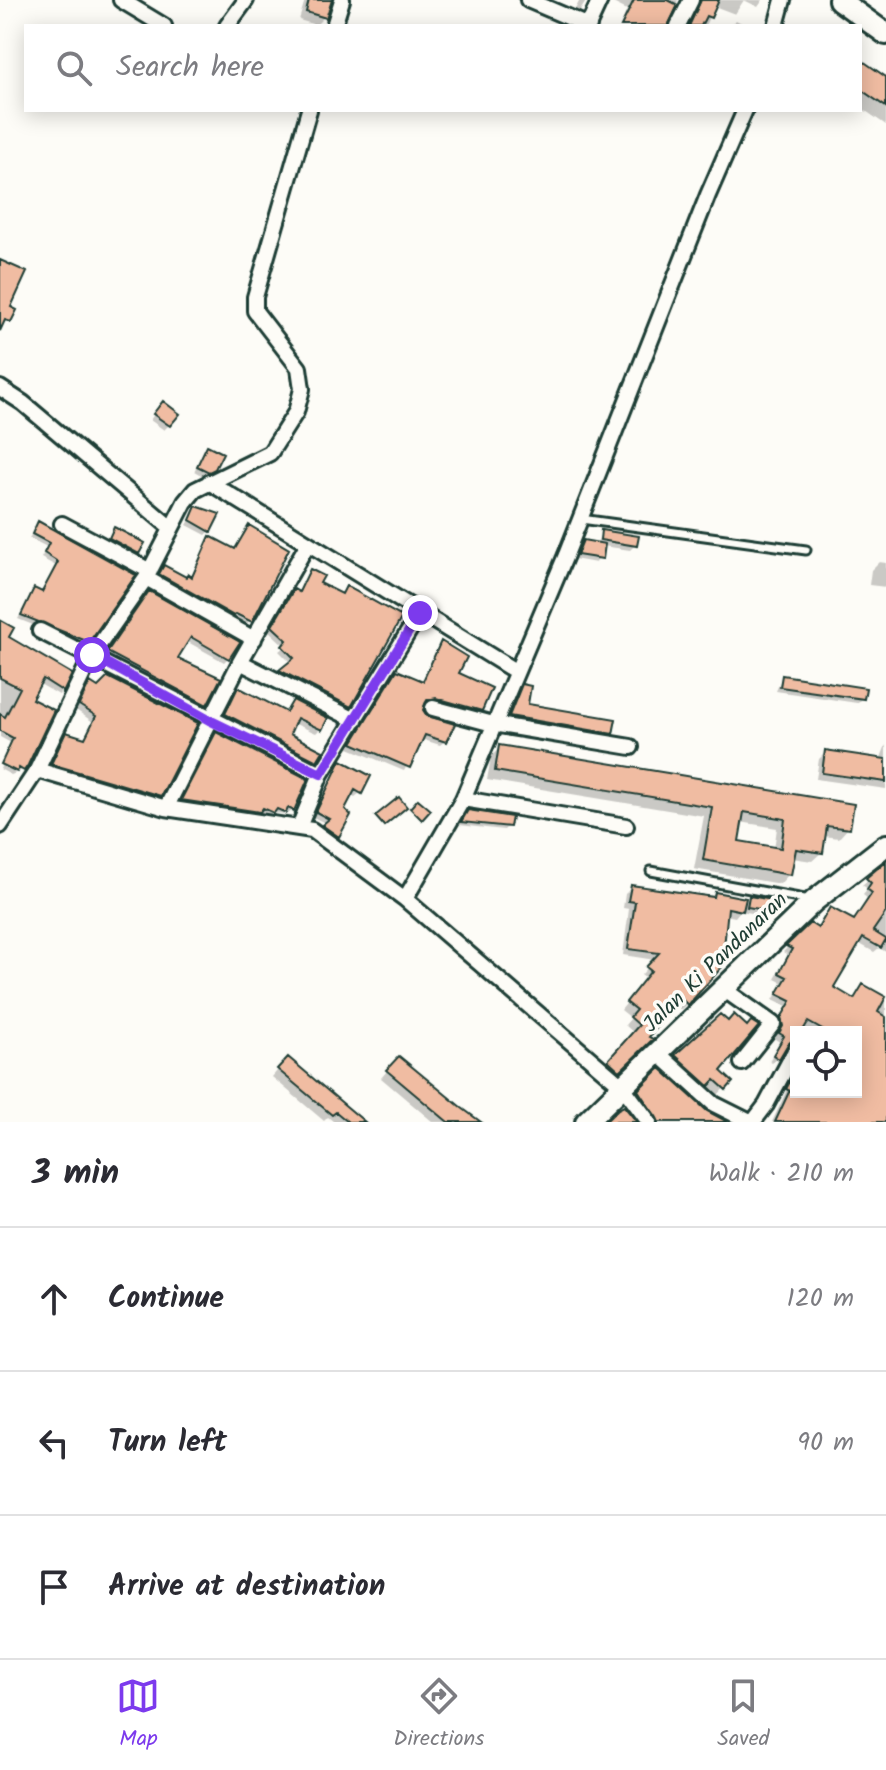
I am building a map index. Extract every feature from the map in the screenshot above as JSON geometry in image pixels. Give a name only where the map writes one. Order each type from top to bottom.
[{"type":"main road","points":[[839,0],[886,34]]},
{"type":"main road","name":"Jalan Ki Pandanaran","points":[[586,1122],[814,901],[886,845]]},
{"type":"street","points":[[121,0],[161,24]]},
{"type":"street","points":[[228,24],[246,0]]},
{"type":"street","points":[[335,24],[342,0]]},
{"type":"street","points":[[528,0],[583,24]]},
{"type":"street","points":[[589,24],[600,0]]},
{"type":"street","points":[[679,24],[691,0]]},
{"type":"street","points":[[777,24],[783,0]]},
{"type":"street","points":[[0,826],[37,770],[92,655],[148,575],[170,527],[195,490],[270,453],[296,412],[302,389],[299,368],[255,311],[255,297],[308,112]]},
{"type":"street","points":[[405,899],[463,799],[581,519],[708,195],[744,112]]},
{"type":"street","points":[[0,388],[23,403],[170,527]]},
{"type":"street","points":[[209,482],[515,671]]},
{"type":"street","points":[[62,524],[254,639]]},
{"type":"street","points":[[166,808],[240,662],[307,545]]},
{"type":"street","points":[[299,827],[321,774],[420,613]]},
{"type":"street","points":[[40,631],[92,655],[209,720],[321,774]]},
{"type":"street","points":[[240,662],[355,720]]},
{"type":"street","points":[[433,708],[493,724],[631,747]]},
{"type":"street","points":[[37,770],[166,808],[299,827],[320,835],[405,899],[623,1087],[649,1122]]},
{"type":"street","points":[[463,799],[626,826]]},
{"type":"street","points":[[722,988],[773,1024],[742,1063]]},
{"type":"street","points":[[658,1053],[714,1104],[751,1122],[790,1059]]},
{"type":"lane","points":[[581,519],[806,550]]},
{"type":"lane","points":[[651,871],[814,901]]},
{"type":"building","points":[[309,0],[332,0],[326,18],[306,12]]},
{"type":"building","points":[[634,0],[668,0],[678,5],[669,24],[622,24]]},
{"type":"building","points":[[701,0],[719,0],[711,18],[706,16],[702,24],[690,24]]},
{"type":"building","points":[[862,60],[886,77],[886,107],[862,90]]},
{"type":"building","points":[[0,260],[27,272],[11,307],[17,310],[11,322],[5,320],[0,331]]},
{"type":"building","points":[[163,401],[180,414],[170,426],[153,414]]},
{"type":"building","points":[[207,445],[223,453],[215,469],[209,472],[197,466]]},
{"type":"building","points":[[196,506],[220,514],[211,532],[190,520]]},
{"type":"building","points":[[38,521],[136,575],[89,642],[21,615],[34,588],[42,592],[58,562],[44,553],[49,543],[32,534]]},
{"type":"building","points":[[249,525],[289,549],[252,622],[236,614],[234,616],[159,574],[164,565],[192,577],[210,536],[235,549]]},
{"type":"building","points":[[114,527],[145,543],[139,554],[109,538]]},
{"type":"building","points":[[601,530],[639,536],[637,546],[600,540]]},
{"type":"building","points":[[583,540],[605,544],[603,559],[577,555]]},
{"type":"building","points":[[310,569],[324,576],[320,583],[342,594],[346,586],[402,617],[351,707],[279,670],[294,658],[282,646],[287,640],[272,626],[294,589],[299,592]]},
{"type":"building","points":[[149,591],[240,642],[229,659],[191,637],[178,658],[221,678],[207,705],[107,652]]},
{"type":"building","points":[[0,620],[14,628],[9,637],[72,674],[62,695],[62,691],[43,679],[32,699],[54,710],[28,765],[24,771],[19,768],[17,772],[1,764],[13,738],[0,731],[0,714],[5,717],[20,688],[0,678]]},
{"type":"building","points":[[441,641],[467,657],[459,673],[492,688],[482,711],[436,698],[427,700],[423,710],[427,716],[455,724],[446,742],[425,735],[410,768],[352,743],[397,670],[423,681]]},
{"type":"building","points":[[782,675],[866,688],[864,699],[780,687]]},
{"type":"building","points":[[108,677],[198,723],[161,796],[51,764],[66,732],[85,738],[96,716],[79,705],[90,682],[98,687]]},
{"type":"building","points":[[522,684],[531,686],[528,704],[616,719],[613,734],[509,716]]},
{"type":"building","points":[[238,687],[286,712],[293,700],[328,718],[322,730],[297,718],[290,734],[323,751],[317,761],[225,714]]},
{"type":"building","points":[[216,732],[308,779],[294,811],[288,808],[286,813],[277,809],[274,813],[263,808],[260,812],[181,800]]},
{"type":"building","points":[[499,745],[854,804],[850,829],[827,826],[823,853],[796,849],[791,875],[703,860],[712,807],[495,771]],"holes":[[[744,812],[785,819],[781,848],[739,841]]]},
{"type":"building","points":[[825,750],[886,759],[886,782],[822,773]]},
{"type":"building","points":[[341,760],[371,776],[362,794],[355,790],[345,809],[351,815],[339,837],[322,825],[329,819],[316,812]]},
{"type":"building","points":[[399,797],[407,807],[384,826],[375,816]]},
{"type":"building","points":[[418,799],[431,810],[422,820],[410,808]]},
{"type":"building","points":[[468,810],[512,817],[510,827],[461,822]]},
{"type":"building","points":[[886,861],[886,912],[873,931],[886,939],[881,948],[863,938],[834,987],[854,999],[863,984],[886,997],[878,1012],[886,1017],[886,1122],[775,1122],[789,1092],[790,1098],[862,1098],[862,1026],[815,1026],[808,1022],[806,1026],[790,1026],[790,1043],[779,1059],[773,1055],[784,1036],[779,1033],[783,1026],[781,1018],[791,1001],[777,994],[787,977],[779,973],[792,949],[786,946],[810,923],[818,928],[830,907],[854,920],[872,893],[867,889],[871,883],[866,878]]},
{"type":"building","points":[[631,885],[714,897],[715,892],[746,898],[743,911],[728,908],[722,967],[688,1005],[679,997],[660,1018],[663,1020],[649,1037],[653,1039],[620,1071],[608,1060],[639,1025],[630,1017],[636,1010],[626,1002],[651,971],[646,967],[659,953],[628,949],[635,902],[628,901]]},
{"type":"building","points":[[749,896],[779,901],[777,912],[747,907]]},
{"type":"building","points":[[720,1014],[728,1021],[734,1014],[747,1026],[751,1021],[759,1026],[721,1071],[733,1082],[726,1090],[715,1080],[709,1086],[675,1055]]},
{"type":"building","points":[[399,1056],[481,1122],[448,1122],[386,1070]]},
{"type":"building","points":[[288,1057],[365,1122],[348,1122],[336,1112],[332,1115],[277,1069]]},
{"type":"building","points":[[660,1068],[707,1111],[728,1122],[659,1122],[638,1090]]},
{"type":"building","points":[[624,1106],[637,1122],[605,1122],[618,1109]]},
{"type":"route","points":[[92,655],[209,720],[321,774],[420,613]]}]
